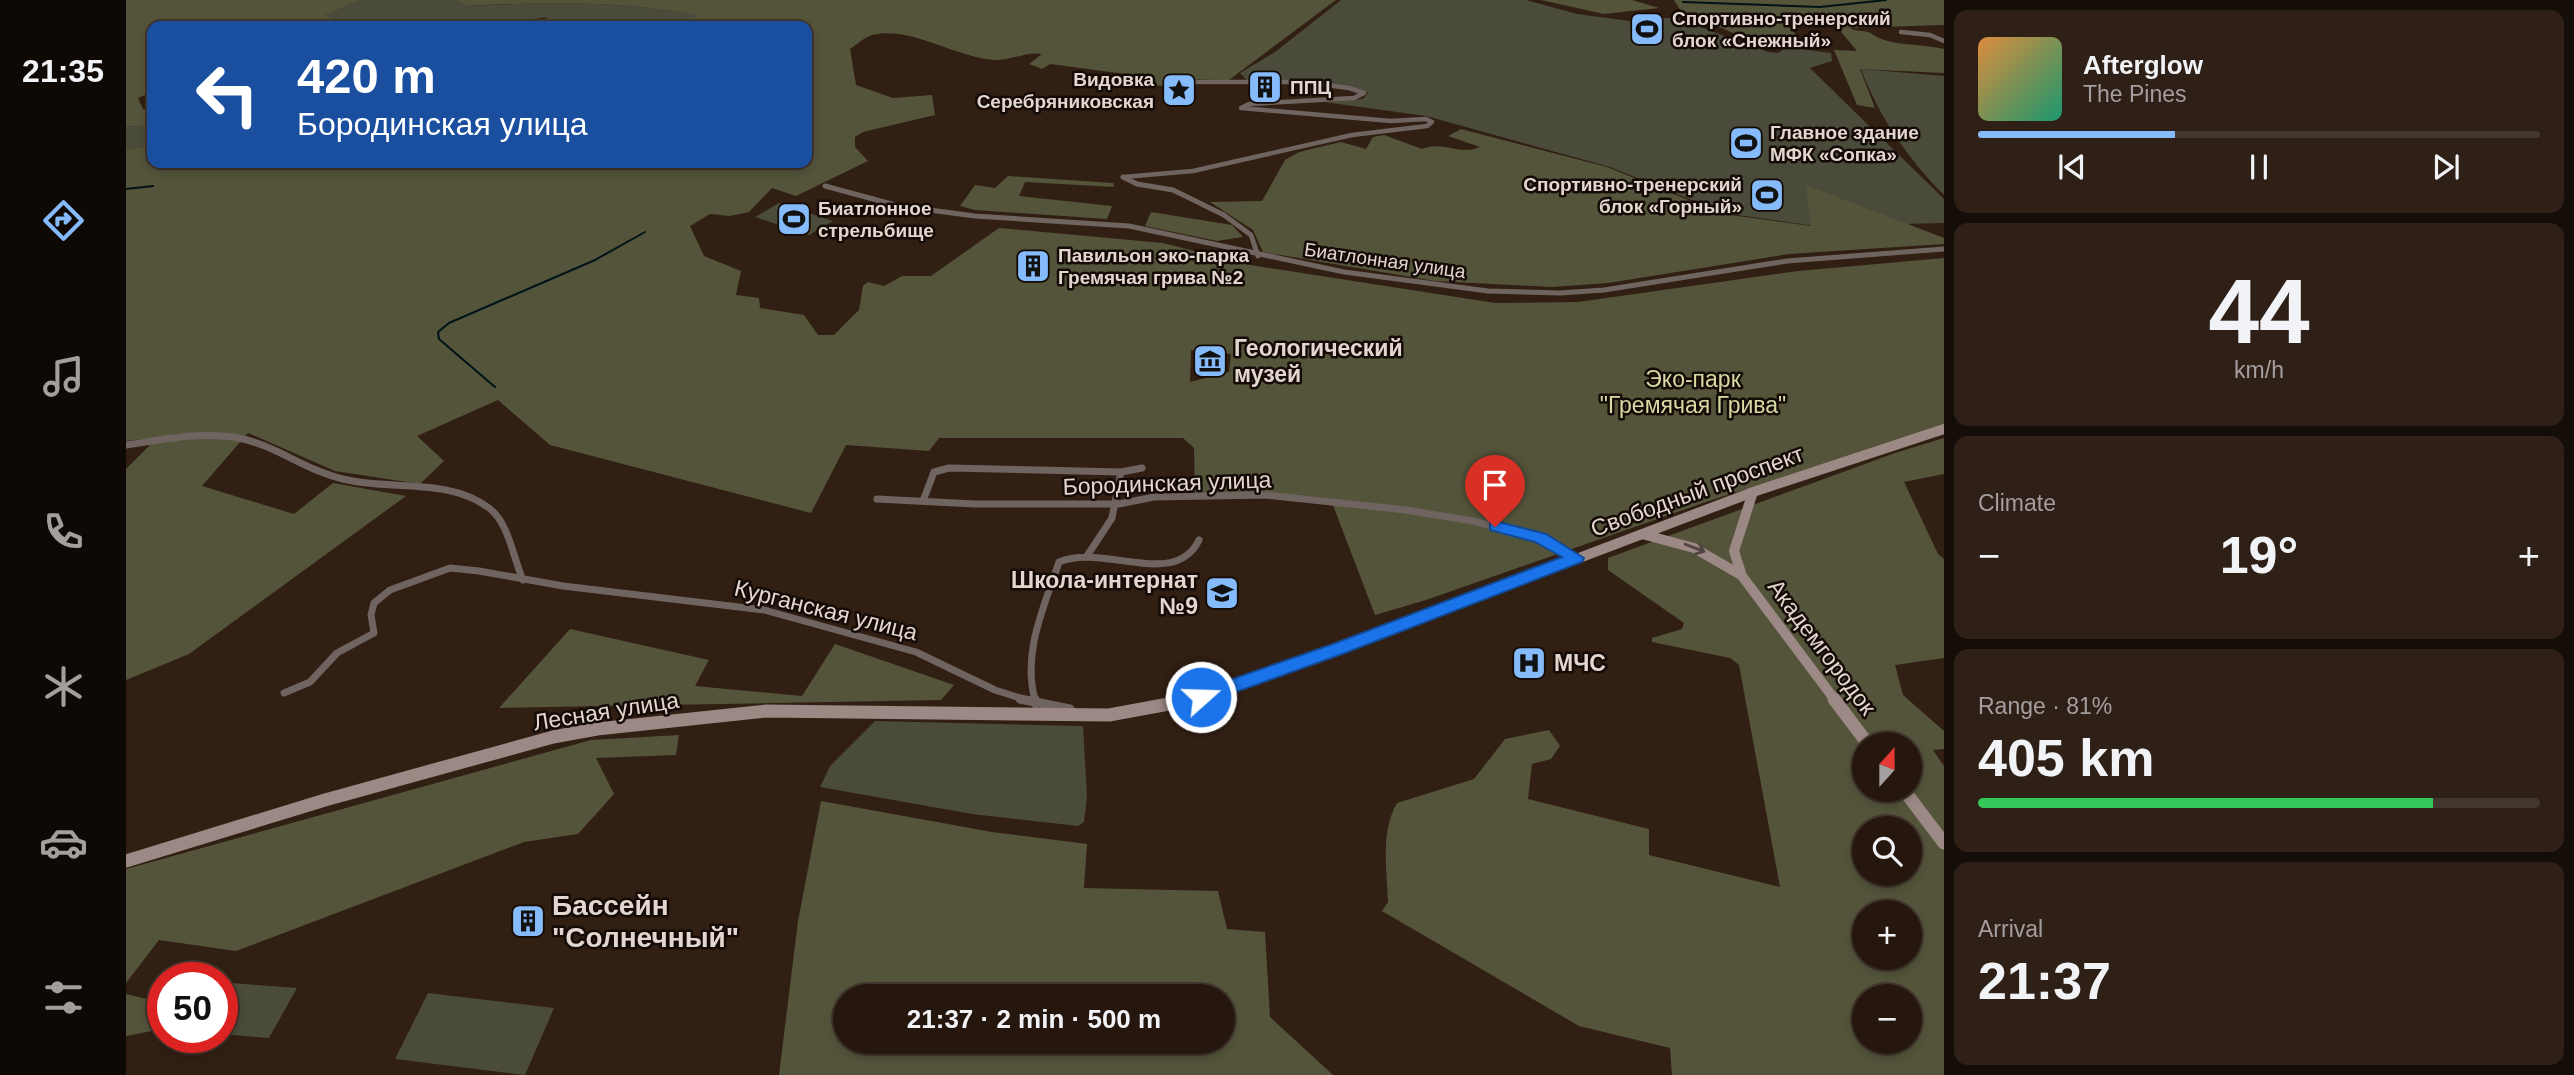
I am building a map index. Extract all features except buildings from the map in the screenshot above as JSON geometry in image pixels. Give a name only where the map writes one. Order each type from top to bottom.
[{"type":"main road","name":"Свободный проспект","points":[[1108,715],[1184,703],[1339,649],[1753,492],[1944,429]]},
{"type":"main road","points":[[1742,576],[1734,551],[1753,492]]},
{"type":"main road","points":[[1642,534],[1692,546],[1717,557],[1742,576]]},
{"type":"main road","name":"Академгородок","points":[[1742,576],[1859,732]]},
{"type":"main road","name":"Лесная улица","points":[[126,861],[326,800],[553,737],[597,729],[794,710],[1108,715]]},
{"type":"main road","points":[[1913,802],[1944,843]]},
{"type":"street","points":[[1901,32],[1930,35],[1944,41]]},
{"type":"street","points":[[1175,82],[1265,82],[1350,89],[1364,93],[1354,98],[1249,104],[1241,108],[1391,121],[1421,118],[1432,122],[1427,126],[1339,138],[1193,171],[1123,177],[1132,183],[1164,187],[1194,198],[1252,236],[1258,256]]},
{"type":"street","name":"Биатлонная улица","points":[[825,186],[853,196],[954,214],[1144,229],[1258,256],[1434,285],[1560,293],[1638,286],[1703,273],[1815,257],[1944,249]]},
{"type":"street","points":[[126,445],[184,436],[228,435],[266,446],[346,481],[415,486],[460,495],[485,505],[499,517],[512,559],[523,580]]},
{"type":"street","points":[[923,501],[934,472],[949,468],[1121,472],[1142,468]]},
{"type":"street","points":[[1087,556],[1109,529],[1119,504],[1121,472]]},
{"type":"street","name":"Бородинская улица","points":[[877,499],[1119,504],[1154,497],[1266,495],[1406,510],[1473,521],[1540,538],[1576,558]]},
{"type":"street","points":[[1036,704],[1031,691],[1031,653],[1059,562],[1068,557],[1087,556],[1176,563],[1191,556],[1199,540]]},
{"type":"street","name":"Курганская улица","points":[[284,693],[310,681],[337,653],[374,633],[371,615],[374,603],[390,590],[450,568],[523,580],[748,606],[916,652],[996,690],[1036,704],[1108,715]]},
{"type":"green space","points":[[126,0],[361,0],[325,15],[339,21],[147,21],[147,94],[138,98],[143,109],[147,110],[147,126],[126,126]]},
{"type":"green space","points":[[361,0],[453,0],[468,6],[556,3],[615,5],[702,16],[676,21],[541,21],[548,17],[521,21],[339,21],[324,15]]},
{"type":"green space","name":"Эко-парк \"Гремячая Грива\"","points":[[453,0],[1336,0],[1229,80],[1170,79],[1165,86],[1140,84],[1140,76],[1050,64],[1042,69],[1029,64],[1042,54],[994,60],[963,54],[902,35],[887,33],[864,39],[850,49],[856,85],[893,98],[932,95],[935,115],[863,132],[855,137],[855,147],[868,161],[796,196],[772,188],[749,212],[730,216],[710,214],[690,226],[704,256],[741,271],[736,295],[759,298],[760,308],[804,315],[818,335],[834,335],[859,310],[863,286],[868,282],[884,286],[902,276],[931,276],[999,228],[1163,243],[1250,265],[1495,303],[1578,302],[1798,271],[1944,258],[1944,425],[1703,503],[1426,600],[1375,615],[1331,500],[1195,493],[1194,448],[1183,438],[939,438],[929,451],[846,445],[811,513],[550,445],[498,400],[417,436],[444,461],[420,484],[335,471],[248,433],[202,486],[294,514],[333,483],[406,496],[189,654],[126,680],[126,469],[157,438],[126,441],[126,149],[147,146],[147,168],[812,168],[812,21],[675,21],[700,16],[644,7],[556,3],[468,6]],"holes":[[[1191,350],[1231,354],[1229,372],[1190,382]]]},
{"type":"green space","points":[[1341,0],[1526,0],[1577,14],[1645,23],[1647,18],[1676,18],[1768,52],[1778,53],[1786,47],[1831,53],[1832,61],[1810,68],[1944,199],[1944,223],[1815,226],[1724,213],[1610,167],[1426,116],[1324,102],[1363,99],[1368,93],[1362,90],[1248,81],[1240,73],[1275,52]]},
{"type":"green space","points":[[1541,0],[1632,0],[1659,8],[1604,14]]},
{"type":"green space","points":[[1674,0],[1944,0],[1944,25],[1850,28],[1888,41],[1944,49],[1944,73],[1860,69],[1875,108],[1857,105],[1834,50],[1857,51],[1837,27],[1799,21],[1788,26],[1804,43],[1764,46],[1681,11]]},
{"type":"green space","points":[[1861,69],[1944,76],[1944,195],[1918,167],[1896,136],[1876,104]]},
{"type":"green space","points":[[126,126],[147,126],[147,146],[126,149]]},
{"type":"green space","points":[[1461,129],[1607,167],[1723,214],[1811,226],[1806,185],[1944,238],[1944,244],[1789,254],[1608,283],[1552,287],[1435,281],[1263,252],[1253,230],[1210,202],[1262,201],[1285,160],[1299,152],[1341,142],[1366,149],[1373,137],[1384,135],[1422,149],[1436,146],[1466,150],[1480,147],[1448,136]]},
{"type":"green space","points":[[1008,176],[1113,183],[1114,187],[1025,182],[1019,196],[1112,206],[1107,219],[975,210],[960,206],[975,185],[995,188]]},
{"type":"green space","name":"Биатлонное стрельбище","points":[[779,203],[833,221],[809,235],[755,217]]},
{"type":"green space","points":[[1151,212],[1232,225],[1243,237],[1217,241],[1145,226]]},
{"type":"green space","points":[[1944,438],[1944,474],[1904,482],[1938,554],[1944,559],[1944,658],[1895,665],[1903,695],[1944,731],[1944,749],[1933,750],[1944,766],[1944,1075],[1672,1075],[1670,1048],[1579,1026],[1382,911],[1388,902],[1386,839],[1397,803],[1474,779],[1505,739],[1549,730],[1560,746],[1551,759],[1532,764],[1528,799],[1649,829],[1649,855],[1780,887],[1739,665],[1730,658],[1652,642],[1652,638],[1682,629],[1684,623],[1608,570],[1608,558],[1895,453]]},
{"type":"green space","points":[[570,629],[709,660],[695,686],[802,696],[835,644],[954,685],[941,700],[499,708]]},
{"type":"green space","points":[[875,721],[1083,726],[1087,797],[1084,822],[1078,826],[972,814],[820,787],[830,766]]},
{"type":"green space","points":[[679,735],[676,755],[596,758],[614,794],[578,834],[524,842],[236,951],[159,940],[126,983],[126,869],[591,740]]},
{"type":"green space","points":[[821,801],[992,832],[1087,844],[1084,888],[1218,891],[1227,929],[1265,932],[1270,1017],[1333,1075],[779,1075],[798,921]]},
{"type":"green space","points":[[238,984],[297,988],[269,1038],[238,1035]]},
{"type":"green space","points":[[428,993],[554,1008],[525,1075],[395,1059]]},
{"type":"green space","points":[[126,994],[147,999],[147,1032],[126,1036]]},
{"type":"waterway","points":[[1683,2],[1820,7],[1886,0]]},
{"type":"waterway","points":[[126,189],[153,186]]},
{"type":"waterway","points":[[495,387],[439,339],[438,332],[449,323],[595,260],[645,232]]},
{"type":"place","name":"Спортивно-тренерский блок «Снежный»","points":[[1647,29]]},
{"type":"place","name":"ППЦ","points":[[1265,87]]},
{"type":"place","name":"Видовка Серебряниковская","points":[[1179,90]]},
{"type":"place","name":"Главное здание МФК «Сопка»","points":[[1746,143]]},
{"type":"place","name":"Спортивно-тренерский блок «Горный»","points":[[1767,195]]},
{"type":"place","name":"Биатлонное стрельбище","points":[[794,219]]},
{"type":"place","name":"Павильон эко-парка Гремячая грива №2","points":[[1033,266]]},
{"type":"place","name":"Геологический музей","points":[[1210,361]]},
{"type":"place","name":"Школа-интернат №9","points":[[1222,593]]},
{"type":"place","name":"МЧС","points":[[1529,663]]},
{"type":"place","name":"Бассейн \"Солнечный\"","points":[[528,921]]},
{"type":"route","points":[[1201,697],[1339,649],[1576,558],[1540,538],[1495,527]]}]
